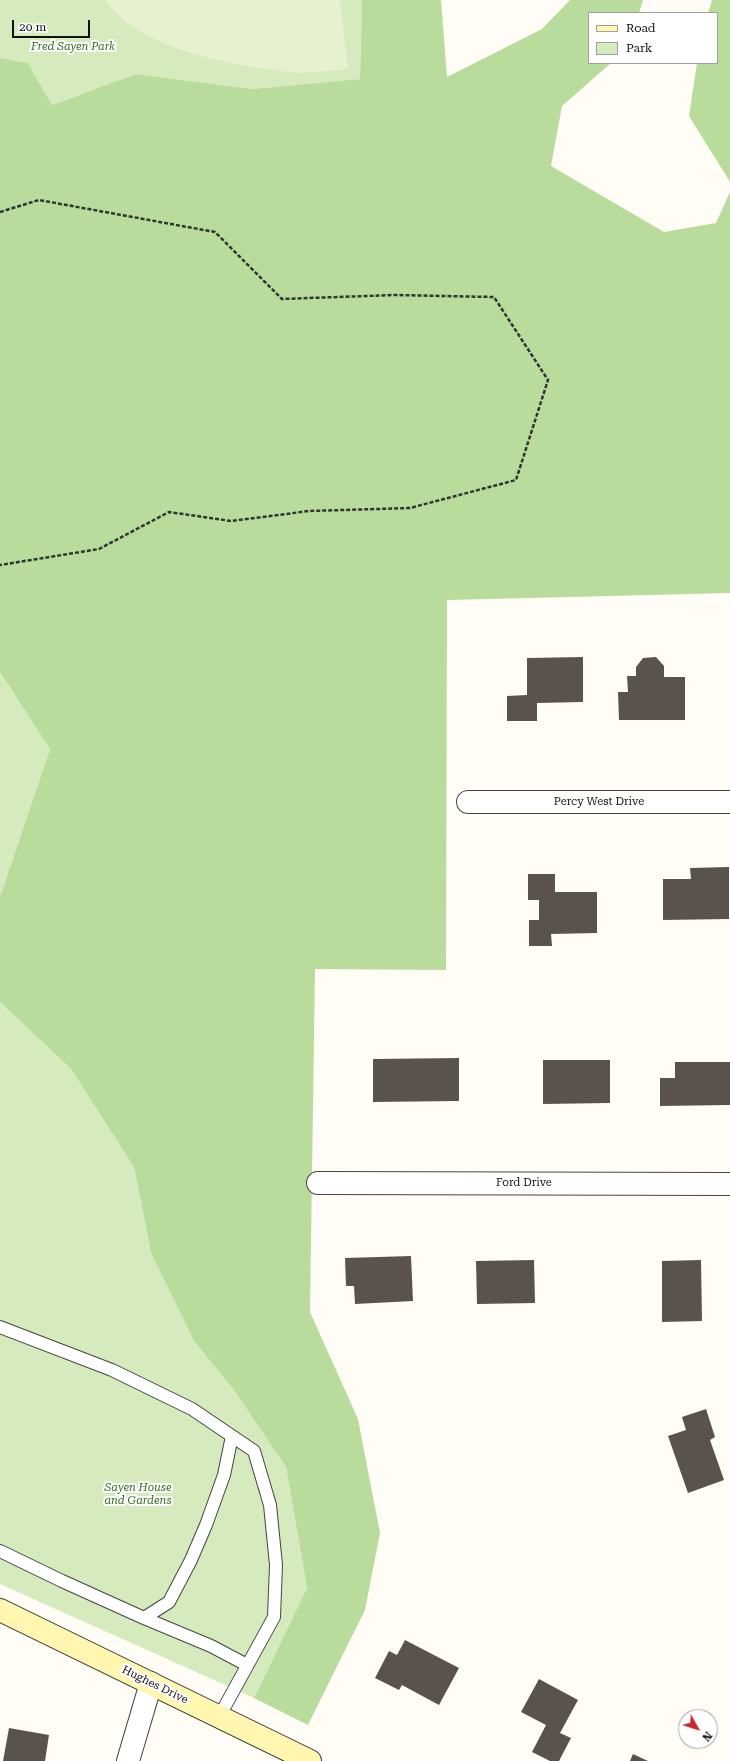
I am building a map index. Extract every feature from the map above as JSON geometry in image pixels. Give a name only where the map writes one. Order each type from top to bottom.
[{"type":"street","name":"Percy West Drive","points":[[468,802],[730,802]]},
{"type":"street","name":"Ford Drive","points":[[318,1183],[730,1184]]},
{"type":"street","name":"Hughes Drive","points":[[0,1610],[310,1761]]},
{"type":"street","points":[[128,1761],[151,1683]]},
{"type":"lane","points":[[0,1327],[112,1370],[192,1410],[254,1451],[270,1505],[276,1565],[274,1618],[219,1717]]},
{"type":"lane","points":[[144,1618],[169,1602],[191,1560],[206,1525],[224,1475],[232,1436]]},
{"type":"lane","points":[[0,1551],[144,1618],[212,1646],[247,1665]]},
{"type":"path","points":[[0,212],[39,200],[215,232],[282,299],[394,294],[494,297],[548,380],[516,480],[410,508],[308,511],[231,521],[169,512],[98,549],[0,565]]},
{"type":"green space","name":"Fred Sayen Park","points":[[0,0],[362,0],[360,79],[252,89],[136,74],[52,105],[28,63],[0,58]]},
{"type":"green space","points":[[105,0],[340,0],[348,69],[296,73],[240,65],[202,56],[165,44],[148,36],[125,21]]},
{"type":"green space","points":[[362,0],[441,0],[447,77],[542,29],[570,0],[643,0],[639,12],[588,12],[588,64],[610,64],[562,106],[551,166],[664,232],[716,223],[730,192],[730,593],[447,600],[446,970],[315,969],[310,1312],[358,1419],[380,1533],[365,1610],[308,1725],[254,1698],[307,1588],[286,1467],[233,1389],[194,1341],[151,1253],[134,1167],[71,1069],[0,1002],[0,897],[50,749],[0,672],[0,58],[28,63],[52,105],[136,74],[252,89],[360,79]]},
{"type":"green space","points":[[712,0],[730,0],[730,182],[689,116],[697,64],[718,64],[718,12],[708,12]]},
{"type":"green space","points":[[0,672],[50,749],[0,897]]},
{"type":"green space","name":"Sayen House and Gardens","points":[[0,1002],[71,1069],[134,1167],[151,1253],[194,1341],[233,1389],[286,1467],[307,1588],[254,1698],[0,1584]]},
{"type":"building","points":[[583,657],[583,702],[537,703],[537,721],[507,721],[507,696],[527,695],[527,658]]},
{"type":"building","points":[[656,657],[664,666],[664,677],[685,677],[685,720],[619,720],[618,692],[628,692],[627,676],[636,676],[636,667],[643,658]]},
{"type":"building","points":[[729,867],[729,919],[663,920],[663,879],[691,879],[690,868]]},
{"type":"building","points":[[528,874],[555,874],[555,892],[597,892],[597,933],[551,934],[552,946],[529,946],[529,920],[539,920],[539,900],[528,900]]},
{"type":"building","points":[[459,1058],[459,1101],[373,1102],[373,1059]]},
{"type":"building","points":[[543,1060],[610,1060],[610,1103],[543,1104]]},
{"type":"building","points":[[675,1062],[730,1062],[730,1105],[660,1106],[660,1078],[675,1078]]},
{"type":"building","points":[[411,1256],[413,1301],[355,1304],[354,1286],[346,1286],[345,1258]]},
{"type":"building","points":[[534,1260],[535,1303],[477,1304],[476,1261]]},
{"type":"building","points":[[701,1260],[702,1321],[662,1322],[662,1261]]},
{"type":"building","points":[[706,1409],[715,1437],[710,1440],[724,1480],[688,1493],[668,1436],[686,1430],[682,1417]]},
{"type":"building","points":[[405,1640],[459,1668],[439,1705],[402,1685],[399,1690],[375,1678],[389,1651],[397,1655]]},
{"type":"building","points":[[539,1679],[578,1700],[560,1733],[571,1738],[559,1761],[550,1761],[532,1752],[546,1725],[521,1712]]},
{"type":"building","points":[[9,1728],[49,1735],[45,1761],[3,1761]]},
{"type":"building","points":[[633,1754],[648,1761],[630,1761]]}]
